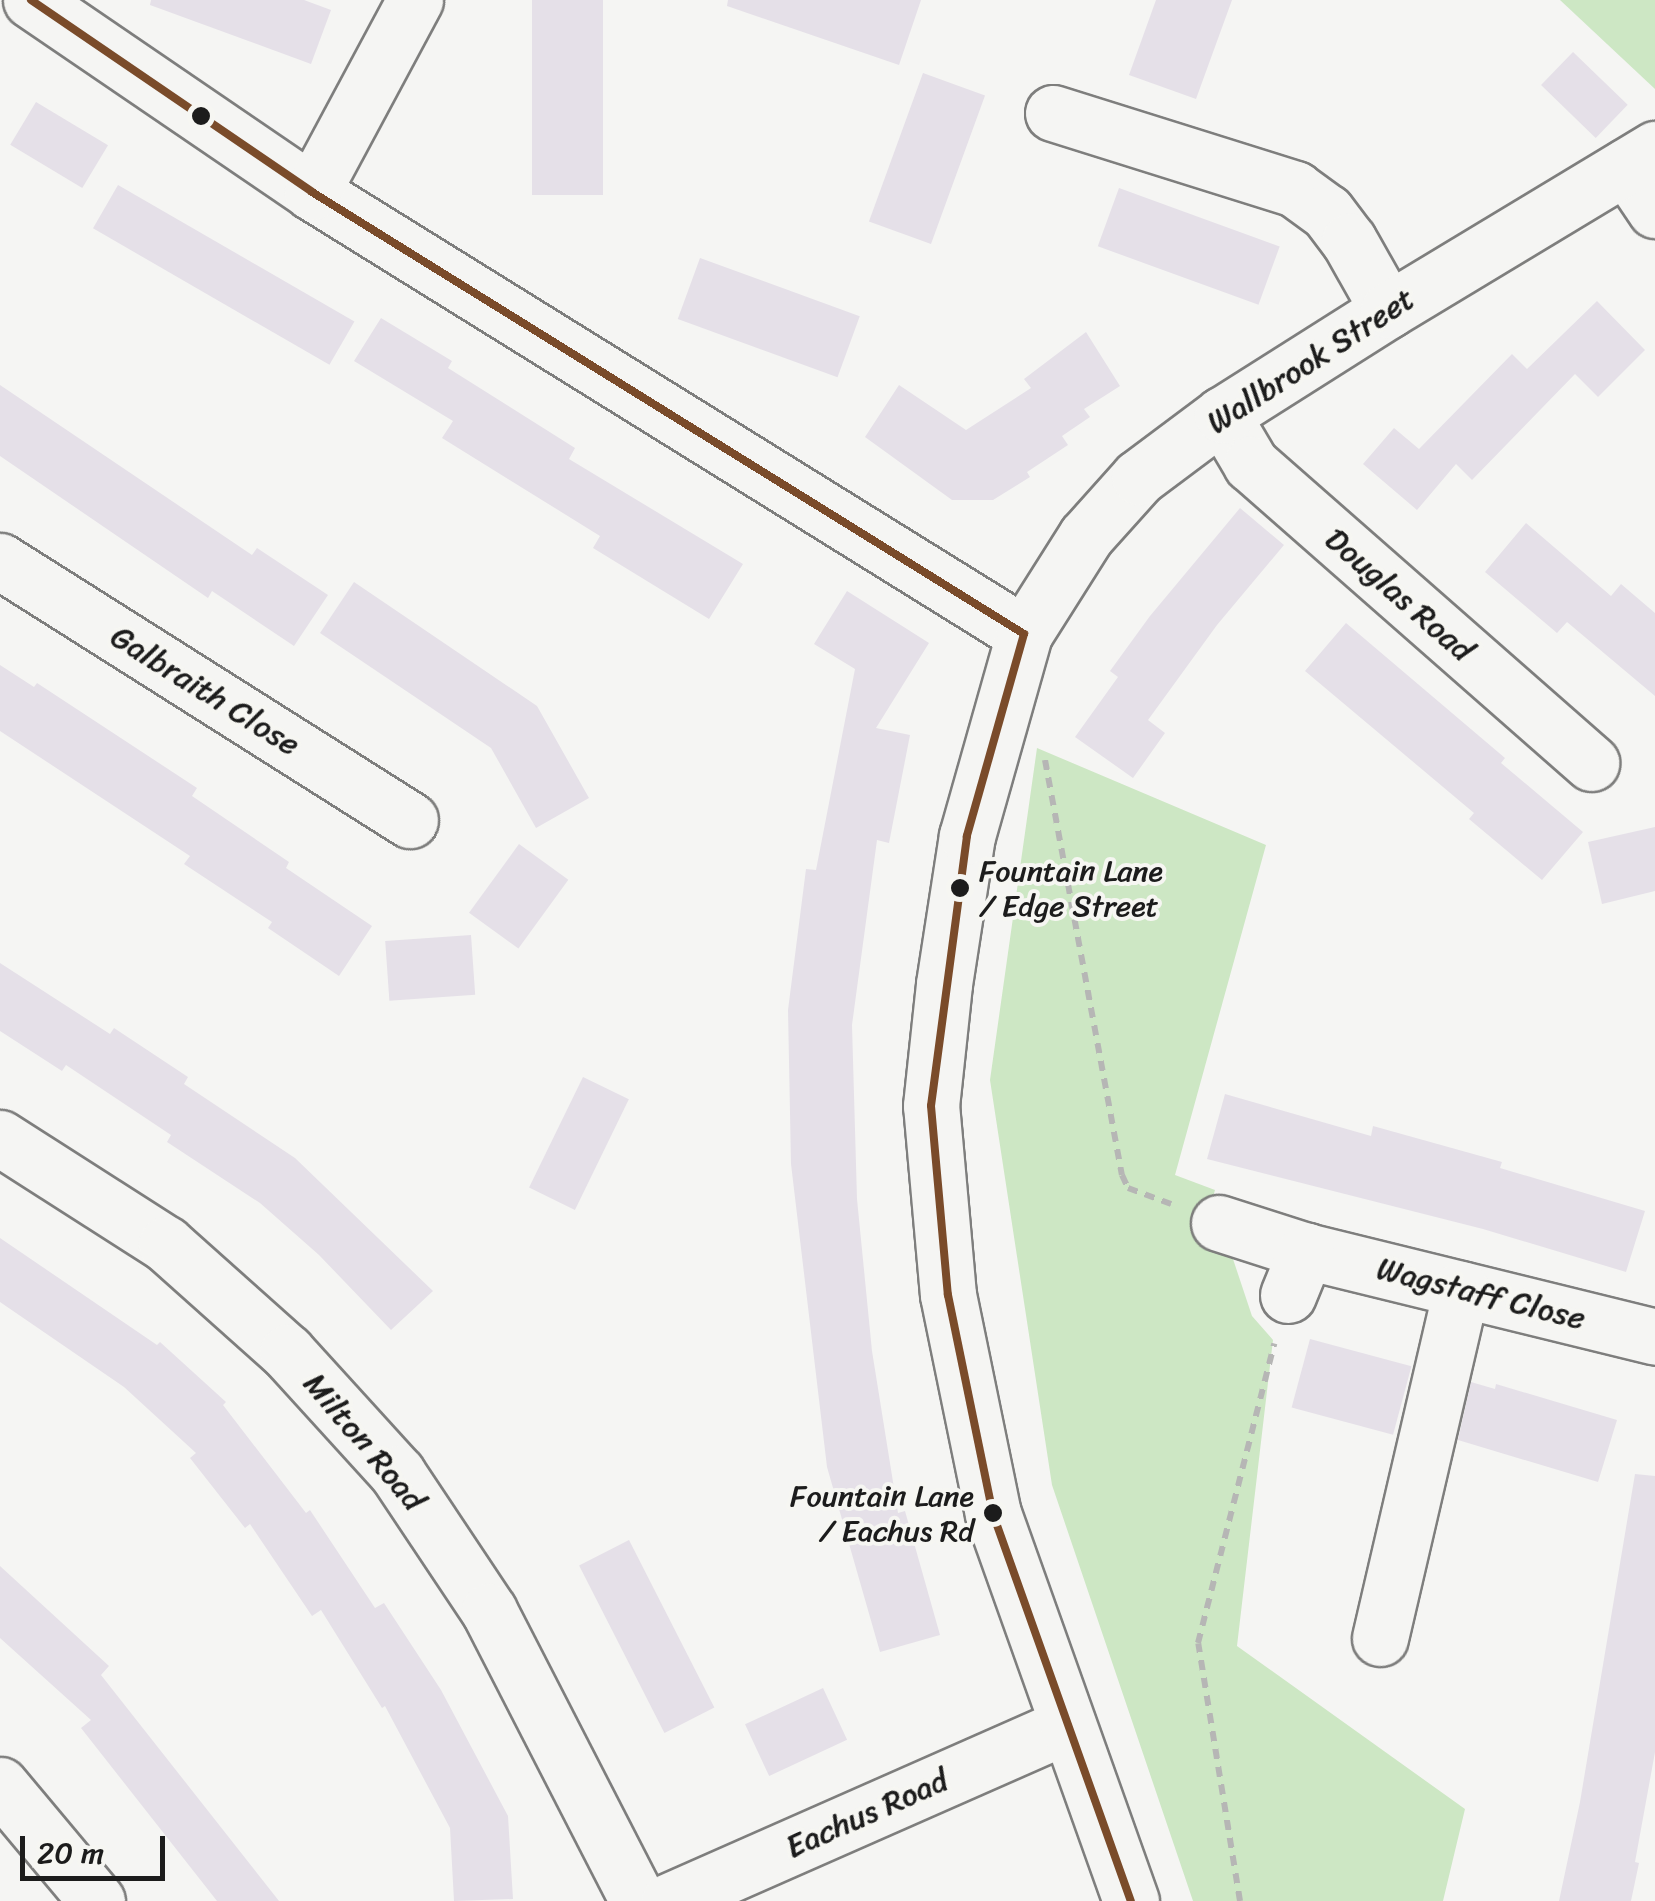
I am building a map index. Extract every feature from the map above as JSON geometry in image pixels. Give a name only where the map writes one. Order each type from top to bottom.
[{"type":"street","points":[[31,0],[312,192],[1024,634]]},
{"type":"street","points":[[312,192],[415,0]]},
{"type":"street","points":[[1053,113],[1295,189],[1327,212],[1388,310]]},
{"type":"street","name":"Wallbrook Street","points":[[1131,1901],[993,1514],[948,1295],[931,1106],[944,984],[967,836],[1024,634],[1086,536],[1138,478],[1222,415],[1388,310],[1645,175]]},
{"type":"street","name":"Douglas Road","points":[[1222,415],[1251,464],[1590,763]]},
{"type":"street","name":"Galbraith Close","points":[[0,562],[410,820]]},
{"type":"street","name":"Milton Road","points":[[0,1138],[166,1244],[287,1352],[397,1472],[490,1611],[638,1901]]},
{"type":"street","name":"Wagstaff Close","points":[[1219,1223],[1297,1273],[1460,1289],[1655,1337]]},
{"type":"street","points":[[1380,1638],[1460,1289]]},
{"type":"street","name":"Eachus Road","points":[[669,1901],[1066,1726]]},
{"type":"street","points":[[0,1785],[98,1901]]},
{"type":"path","points":[[996,735],[1045,759],[1128,1188],[1219,1223]]},
{"type":"path","points":[[1240,1901],[1198,1643],[1297,1273]]},
{"type":"green space","points":[[1560,0],[1655,0],[1655,89]]},
{"type":"green space","points":[[1037,748],[1266,845],[1175,1175],[1215,1190],[1201,1238],[1231,1253],[1252,1316],[1273,1340],[1237,1646],[1465,1809],[1443,1901],[1193,1901],[1052,1485],[990,1080]]},
{"type":"building","points":[[151,0],[304,0],[331,10],[311,64],[150,5]]},
{"type":"building","points":[[532,0],[603,0],[603,195],[532,195]]},
{"type":"building","points":[[728,0],[921,0],[899,65],[727,6]]},
{"type":"building","points":[[1156,0],[1232,0],[1196,99],[1129,75]]},
{"type":"building","points":[[1573,52],[1628,105],[1596,138],[1541,85]]},
{"type":"building","points":[[923,73],[985,96],[931,244],[869,221]]},
{"type":"building","points":[[36,102],[108,145],[82,188],[10,145]]},
{"type":"building","points":[[118,185],[354,322],[329,365],[93,228]]},
{"type":"building","points":[[1119,188],[1280,246],[1258,305],[1098,246]]},
{"type":"building","points":[[700,258],[860,316],[838,377],[678,319]]},
{"type":"building","points":[[1597,301],[1645,350],[1598,397],[1575,374],[1472,480],[1456,464],[1417,510],[1363,464],[1394,428],[1419,449],[1512,354],[1527,369]]},
{"type":"building","points":[[381,318],[452,361],[448,368],[575,448],[569,459],[743,564],[709,619],[593,548],[600,536],[442,438],[453,421],[354,361]]},
{"type":"building","points":[[1086,332],[1120,386],[1084,409],[1090,417],[1062,436],[1068,445],[1027,472],[1030,477],[993,500],[952,500],[865,437],[899,385],[966,430],[1031,388],[1024,379]]},
{"type":"building","points":[[0,385],[252,555],[257,548],[328,595],[294,646],[212,591],[208,598],[0,456]]},
{"type":"building","points":[[1240,508],[1284,545],[1217,625],[1148,720],[1165,733],[1133,778],[1075,737],[1118,677],[1110,671],[1150,616]]},
{"type":"building","points":[[1526,523],[1611,596],[1621,584],[1655,613],[1655,696],[1567,622],[1557,633],[1485,572]]},
{"type":"building","points":[[354,582],[537,706],[589,798],[536,828],[491,748],[320,633]]},
{"type":"building","points":[[847,591],[929,643],[876,728],[910,735],[889,843],[877,840],[852,1025],[857,1199],[872,1351],[898,1513],[905,1511],[940,1635],[880,1652],[827,1467],[791,1164],[788,1010],[806,869],[816,870],[855,669],[814,644]]},
{"type":"building","points":[[1346,623],[1505,758],[1501,763],[1583,832],[1542,880],[1469,819],[1474,813],[1305,671]]},
{"type":"building","points":[[0,665],[34,687],[37,683],[197,788],[192,796],[289,862],[286,868],[372,926],[339,976],[268,928],[272,922],[184,864],[190,856],[0,731]]},
{"type":"building","points":[[1655,827],[1655,891],[1602,904],[1588,842]]},
{"type":"building","points":[[519,844],[568,880],[518,949],[469,913]]},
{"type":"building","points":[[471,935],[475,995],[389,1001],[385,941]]},
{"type":"building","points":[[0,963],[110,1034],[114,1028],[188,1077],[184,1084],[295,1158],[433,1291],[391,1330],[319,1255],[260,1203],[167,1142],[171,1135],[66,1065],[62,1071],[0,1031]]},
{"type":"building","points":[[583,1077],[629,1099],[575,1210],[529,1188]]},
{"type":"building","points":[[1225,1094],[1371,1136],[1373,1126],[1502,1162],[1500,1168],[1645,1211],[1626,1272],[1483,1229],[1207,1159]]},
{"type":"building","points":[[0,1238],[157,1345],[160,1342],[226,1402],[223,1405],[306,1513],[310,1510],[375,1608],[384,1603],[441,1690],[508,1816],[513,1899],[454,1901],[450,1828],[385,1706],[382,1708],[321,1610],[312,1616],[250,1524],[245,1528],[190,1458],[196,1453],[124,1387],[0,1302]]},
{"type":"building","points":[[1310,1339],[1411,1366],[1393,1435],[1292,1408]]},
{"type":"building","points":[[1471,1382],[1495,1389],[1496,1384],[1617,1420],[1598,1482],[1458,1440]]},
{"type":"building","points":[[1635,1474],[1655,1476],[1655,1752],[1635,1862],[1639,1863],[1631,1901],[1559,1901],[1580,1802]]},
{"type":"building","points":[[629,1540],[714,1708],[664,1733],[579,1565]]},
{"type":"building","points":[[0,1566],[109,1666],[101,1675],[279,1901],[217,1901],[81,1728],[91,1720],[0,1638]]},
{"type":"building","points":[[823,1688],[847,1740],[769,1776],[745,1724]]},
{"type":"transit line","points":[[31,0],[312,192],[1024,634]]},
{"type":"transit line","points":[[1024,634],[967,836],[931,1106],[948,1295],[993,1514],[1131,1901]]},
{"type":"place","name":"Fountain Lane / Edge Street","points":[[960,888]]},
{"type":"place","name":"Fountain Lane / Eachus Rd","points":[[993,1513]]}]
